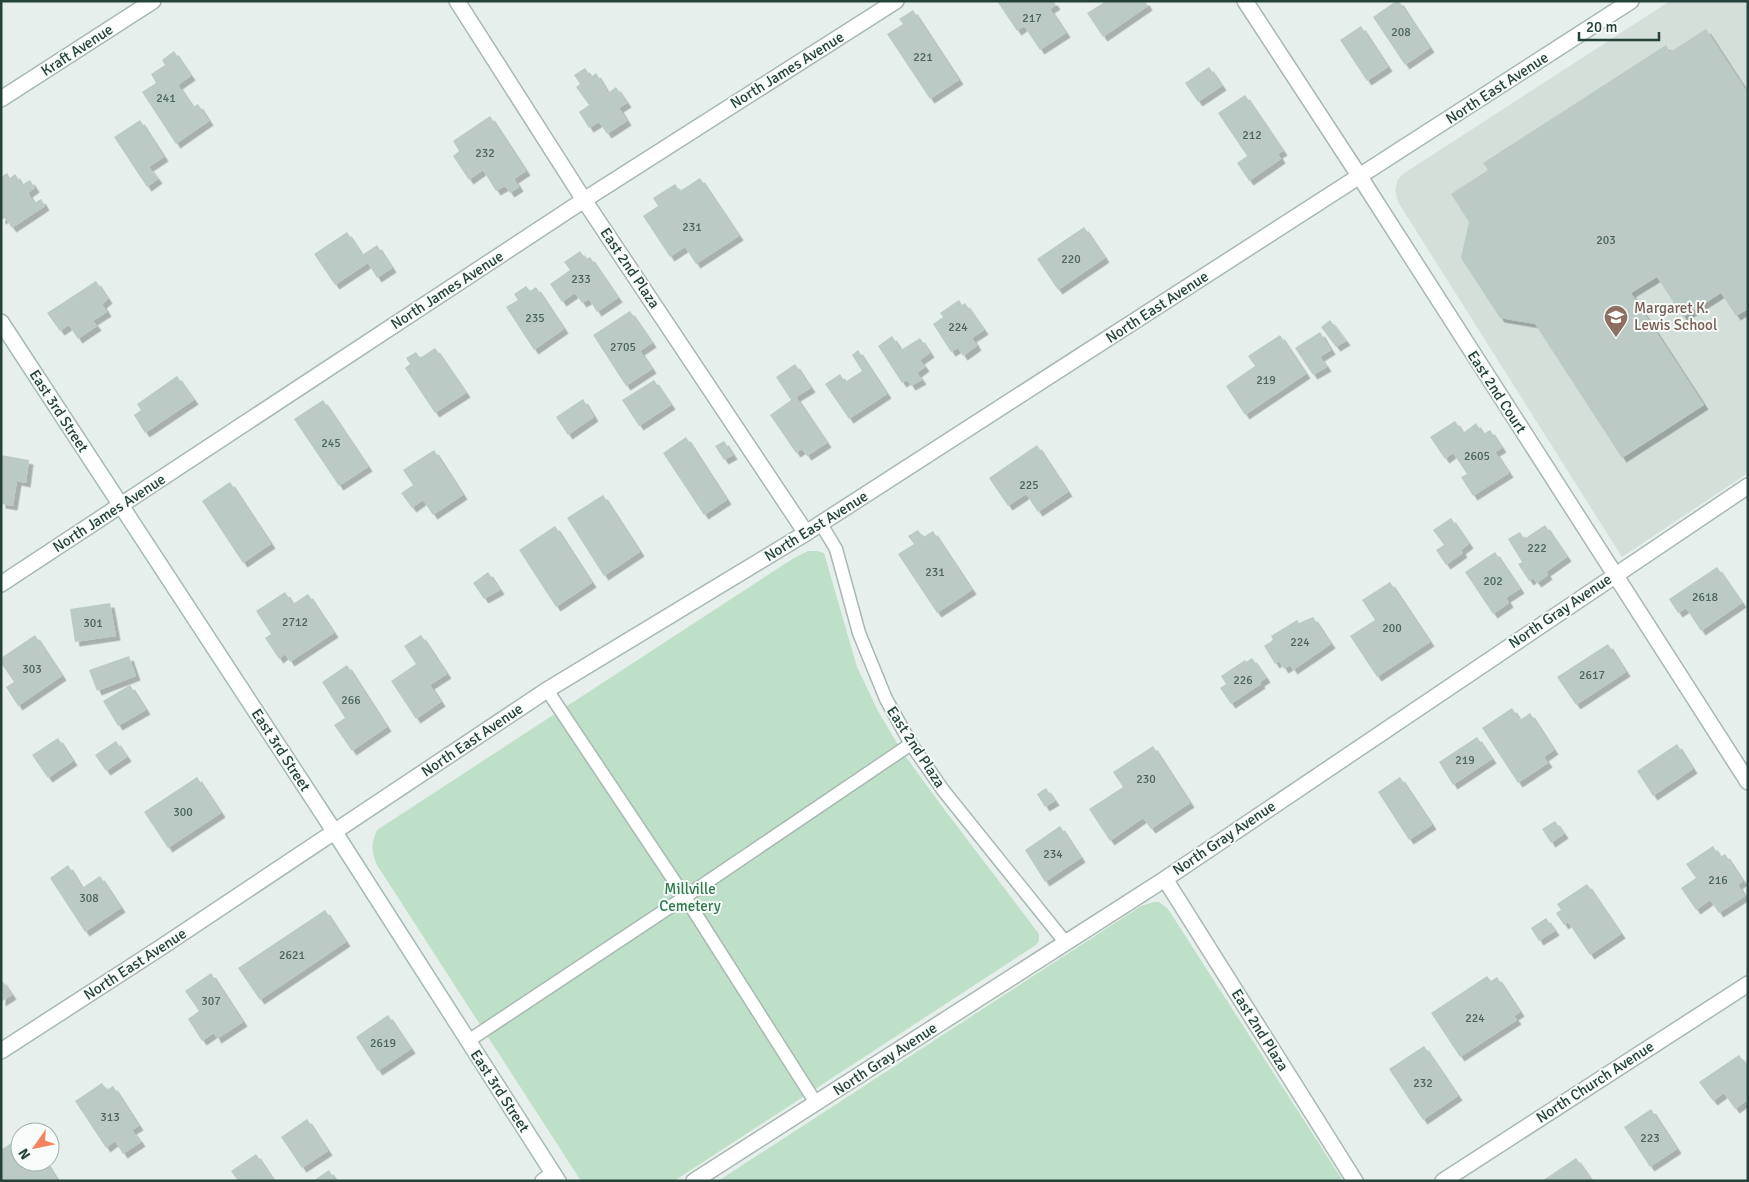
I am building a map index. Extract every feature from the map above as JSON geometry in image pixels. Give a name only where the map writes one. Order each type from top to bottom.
[{"type":"street","name":"Kraft Avenue","points":[[1,99],[153,1]]},
{"type":"street","name":"East 2nd Plaza","points":[[457,1],[584,200],[806,533]]},
{"type":"street","name":"North James Avenue","points":[[1,584],[584,200],[896,1]]},
{"type":"street","name":"East 2nd Court","points":[[1245,1],[1748,782]]},
{"type":"street","name":"North East Avenue","points":[[1,1051],[160,948],[547,690],[821,524],[1632,1]]},
{"type":"street","name":"East 3rd Street","points":[[1,322],[334,831],[468,1041],[551,1178]]},
{"type":"street","name":"North Gray Avenue","points":[[694,1181],[1165,879],[1748,486]]},
{"type":"street","name":"East 2nd Plaza","points":[[1165,879],[1355,1181]]},
{"type":"street","name":"North Church Avenue","points":[[1443,1181],[1748,984]]},
{"type":"lane","name":"East 2nd Plaza","points":[[821,524],[836,549],[858,633],[886,699],[912,744],[943,790],[1065,942]]},
{"type":"lane","points":[[547,690],[685,897],[816,1103]]},
{"type":"lane","points":[[468,1041],[912,744]]},
{"type":"shaded area","name":"Margaret K. Lewis School","points":[[1670,1],[1748,1],[1748,473],[1622,557],[1398,202],[1395,190],[1398,179],[1403,174]]},
{"type":"green space","name":"Millville Cemetery","points":[[808,551],[824,553],[857,667],[878,711],[901,750],[1039,934],[1039,941],[1036,945],[674,1181],[581,1181],[377,865],[372,848],[375,835],[377,830],[794,558]]},
{"type":"green space","points":[[1159,902],[1168,909],[1343,1181],[718,1181],[1141,906]]},
{"type":"building","points":[[997,1],[1053,1],[1056,5],[1050,9],[1066,33],[1040,50],[1024,26],[1017,31]]},
{"type":"building","points":[[1106,1],[1145,1],[1148,6],[1103,37],[1087,13]]},
{"type":"building","points":[[1396,1],[1399,1],[1430,48],[1405,65],[1373,17]]},
{"type":"building","points":[[913,10],[959,80],[930,99],[887,34],[903,24],[899,19]]},
{"type":"building","points":[[1361,26],[1388,67],[1367,81],[1340,40]]},
{"type":"building","points":[[1706,29],[1748,93],[1748,309],[1736,316],[1721,293],[1683,317],[1657,277],[1631,293],[1704,405],[1622,458],[1535,324],[1500,318],[1461,258],[1469,222],[1451,194],[1488,170],[1483,163],[1666,45],[1670,52]]},
{"type":"building","points":[[174,51],[191,76],[178,85],[193,107],[198,104],[209,121],[176,144],[142,92],[156,83],[151,74],[165,65],[162,60]]},
{"type":"building","points":[[1209,67],[1222,86],[1198,102],[1185,83]]},
{"type":"building","points":[[585,68],[591,77],[596,73],[608,93],[616,87],[627,103],[619,108],[627,121],[607,134],[599,122],[589,128],[579,112],[589,105],[576,87],[580,84],[574,75]]},
{"type":"building","points":[[1245,95],[1283,151],[1278,154],[1281,159],[1249,181],[1237,163],[1247,156],[1218,113]]},
{"type":"building","points":[[490,116],[526,171],[514,179],[519,187],[510,193],[505,186],[496,191],[483,170],[469,180],[453,156],[459,151],[453,141]]},
{"type":"building","points":[[140,120],[164,157],[149,167],[158,179],[147,187],[114,137]]},
{"type":"building","points":[[7,173],[10,178],[15,174],[22,185],[30,180],[35,188],[28,193],[34,203],[41,199],[45,206],[12,228],[5,218],[1,220],[1,177]]},
{"type":"building","points":[[700,178],[739,236],[696,264],[685,247],[670,257],[643,216],[658,206],[653,198],[675,184],[680,191]]},
{"type":"building","points":[[1084,227],[1105,258],[1058,290],[1037,259]]},
{"type":"building","points":[[347,232],[362,255],[377,245],[392,268],[377,278],[368,263],[335,285],[314,254]]},
{"type":"building","points":[[580,251],[586,259],[590,257],[618,298],[597,312],[589,299],[582,303],[575,293],[562,302],[550,284],[570,270],[564,262]]},
{"type":"building","points":[[96,281],[108,299],[102,304],[107,312],[93,321],[97,326],[78,339],[69,325],[60,331],[47,313]]},
{"type":"building","points":[[526,286],[530,291],[536,287],[564,329],[534,350],[506,307],[518,300],[514,294]]},
{"type":"building","points":[[959,300],[962,305],[965,303],[984,330],[972,338],[977,346],[963,356],[958,348],[951,352],[933,324],[943,317],[940,313]]},
{"type":"building","points":[[630,311],[652,343],[640,351],[652,369],[626,386],[593,335]]},
{"type":"building","points":[[1330,320],[1346,341],[1336,347],[1321,327]]},
{"type":"building","points":[[1320,332],[1331,350],[1320,357],[1327,367],[1313,375],[1295,348]]},
{"type":"building","points":[[1280,335],[1306,374],[1245,415],[1226,386],[1255,366],[1248,356]]},
{"type":"building","points":[[892,336],[901,350],[920,338],[930,353],[920,360],[925,367],[917,373],[922,380],[911,386],[907,380],[902,383],[878,346]]},
{"type":"building","points":[[435,348],[466,393],[435,413],[405,368],[410,364],[406,358],[416,352],[420,358]]},
{"type":"building","points":[[858,350],[887,394],[849,419],[825,384],[840,374],[845,382],[862,371],[852,355]]},
{"type":"building","points":[[795,364],[811,388],[796,397],[827,443],[807,456],[802,449],[796,453],[770,415],[791,400],[776,377]]},
{"type":"building","points":[[177,376],[194,400],[145,433],[134,415],[141,410],[137,404]]},
{"type":"building","points":[[654,380],[671,405],[639,426],[622,400]]},
{"type":"building","points":[[583,399],[594,417],[568,435],[556,417]]},
{"type":"building","points":[[323,400],[368,467],[339,486],[294,419]]},
{"type":"building","points":[[1455,421],[1463,433],[1476,423],[1483,434],[1490,430],[1502,448],[1495,452],[1509,473],[1473,496],[1461,477],[1467,474],[1453,453],[1445,459],[1430,437]]},
{"type":"building","points":[[686,437],[727,500],[704,515],[663,453]]},
{"type":"building","points":[[724,441],[733,455],[724,460],[715,446]]},
{"type":"building","points":[[1037,445],[1068,492],[1038,512],[1026,494],[1008,506],[989,478]]},
{"type":"building","points":[[434,450],[463,495],[433,515],[423,500],[412,508],[401,493],[413,485],[403,470]]},
{"type":"building","points":[[1,455],[29,460],[26,483],[17,481],[13,506],[1,504]]},
{"type":"building","points":[[230,482],[271,544],[243,563],[202,501]]},
{"type":"building","points":[[603,495],[640,552],[604,576],[567,518]]},
{"type":"building","points":[[1451,518],[1469,544],[1461,550],[1463,553],[1446,565],[1436,550],[1444,545],[1433,530]]},
{"type":"building","points":[[1545,525],[1567,557],[1546,572],[1548,575],[1537,583],[1533,578],[1529,581],[1518,564],[1522,562],[1508,539],[1520,532],[1524,539]]},
{"type":"building","points":[[555,526],[592,583],[556,607],[519,550]]},
{"type":"building","points":[[918,530],[923,537],[933,531],[972,590],[937,613],[898,554],[914,544],[908,536]]},
{"type":"building","points":[[1495,552],[1520,589],[1506,598],[1509,603],[1493,614],[1465,572]]},
{"type":"building","points":[[1717,567],[1742,603],[1701,631],[1686,608],[1678,613],[1669,599]]},
{"type":"building","points":[[488,572],[500,590],[484,599],[473,583]]},
{"type":"building","points":[[1390,582],[1430,642],[1377,677],[1350,636],[1375,620],[1362,600]]},
{"type":"building","points":[[285,592],[293,604],[308,594],[334,633],[290,662],[285,654],[279,659],[265,638],[271,634],[256,611]]},
{"type":"building","points":[[110,603],[116,636],[75,642],[70,609]]},
{"type":"building","points":[[1313,617],[1331,644],[1293,670],[1290,665],[1284,669],[1279,661],[1275,664],[1264,646],[1273,640],[1271,636],[1297,620],[1299,623]]},
{"type":"building","points":[[35,635],[62,676],[18,706],[6,687],[14,682],[1,663],[1,658]]},
{"type":"building","points":[[421,635],[447,674],[430,685],[441,702],[416,719],[391,681],[416,664],[404,646]]},
{"type":"building","points":[[1608,644],[1626,672],[1576,705],[1557,677]]},
{"type":"building","points":[[129,656],[136,676],[97,691],[89,670]]},
{"type":"building","points":[[1252,658],[1266,678],[1260,682],[1261,684],[1231,704],[1220,688],[1226,684],[1221,676],[1245,660],[1246,662]]},
{"type":"building","points":[[347,665],[387,727],[352,751],[334,725],[345,718],[322,682]]},
{"type":"building","points":[[130,685],[146,710],[118,726],[103,701]]},
{"type":"building","points":[[1512,708],[1520,720],[1530,713],[1554,750],[1544,757],[1548,763],[1518,783],[1482,728]]},
{"type":"building","points":[[1477,737],[1492,759],[1453,785],[1439,762]]},
{"type":"building","points":[[58,738],[73,761],[48,778],[32,755]]},
{"type":"building","points":[[116,741],[127,757],[106,771],[95,755]]},
{"type":"building","points":[[1677,744],[1693,769],[1653,796],[1637,771]]},
{"type":"building","points":[[1153,746],[1190,803],[1151,829],[1143,818],[1110,841],[1089,809],[1123,787],[1113,772]]},
{"type":"building","points":[[197,777],[221,813],[168,848],[144,812]]},
{"type":"building","points":[[1400,777],[1432,825],[1409,840],[1378,792]]},
{"type":"building","points":[[1046,788],[1055,801],[1045,807],[1037,794]]},
{"type":"building","points":[[1555,821],[1564,834],[1551,843],[1542,829]]},
{"type":"building","points":[[1060,826],[1081,858],[1045,882],[1025,850]]},
{"type":"building","points":[[1713,846],[1720,857],[1725,854],[1743,881],[1738,885],[1745,896],[1719,913],[1710,900],[1696,910],[1681,888],[1696,878],[1686,864]]},
{"type":"building","points":[[68,865],[82,888],[100,876],[121,908],[85,932],[50,878]]},
{"type":"building","points":[[1587,884],[1621,934],[1590,955],[1568,922],[1564,925],[1556,913],[1561,910],[1557,904]]},
{"type":"building","points":[[325,910],[346,942],[260,1000],[238,968]]},
{"type":"building","points":[[1546,918],[1555,931],[1539,941],[1531,928]]},
{"type":"building","points":[[211,973],[243,1022],[217,1039],[214,1033],[202,1041],[188,1019],[199,1011],[185,991]]},
{"type":"building","points":[[1487,976],[1491,981],[1497,977],[1520,1012],[1514,1016],[1517,1020],[1460,1057],[1431,1013]]},
{"type":"building","points":[[1,979],[12,995],[1,1002]]},
{"type":"building","points":[[388,1015],[411,1049],[378,1071],[356,1037]]},
{"type":"building","points":[[1424,1046],[1458,1096],[1423,1120],[1389,1069]]},
{"type":"building","points":[[1739,1055],[1748,1067],[1748,1100],[1735,1109],[1724,1093],[1713,1101],[1699,1082]]},
{"type":"building","points":[[102,1083],[107,1090],[113,1086],[139,1126],[132,1130],[141,1142],[123,1154],[115,1141],[106,1148],[75,1101]]},
{"type":"building","points":[[1651,1109],[1677,1149],[1650,1167],[1624,1127]]},
{"type":"building","points":[[307,1119],[328,1151],[302,1168],[281,1137]]},
{"type":"building","points":[[10,1144],[10,1172],[52,1172],[58,1181],[1,1181],[1,1150]]},
{"type":"building","points":[[256,1154],[274,1181],[238,1181],[231,1171]]},
{"type":"building","points":[[1576,1158],[1592,1181],[1542,1181]]},
{"type":"building","points":[[329,1170],[336,1181],[313,1181]]},
{"type":"place","name":"Margaret K. Lewis School","points":[[1616,338]]}]
